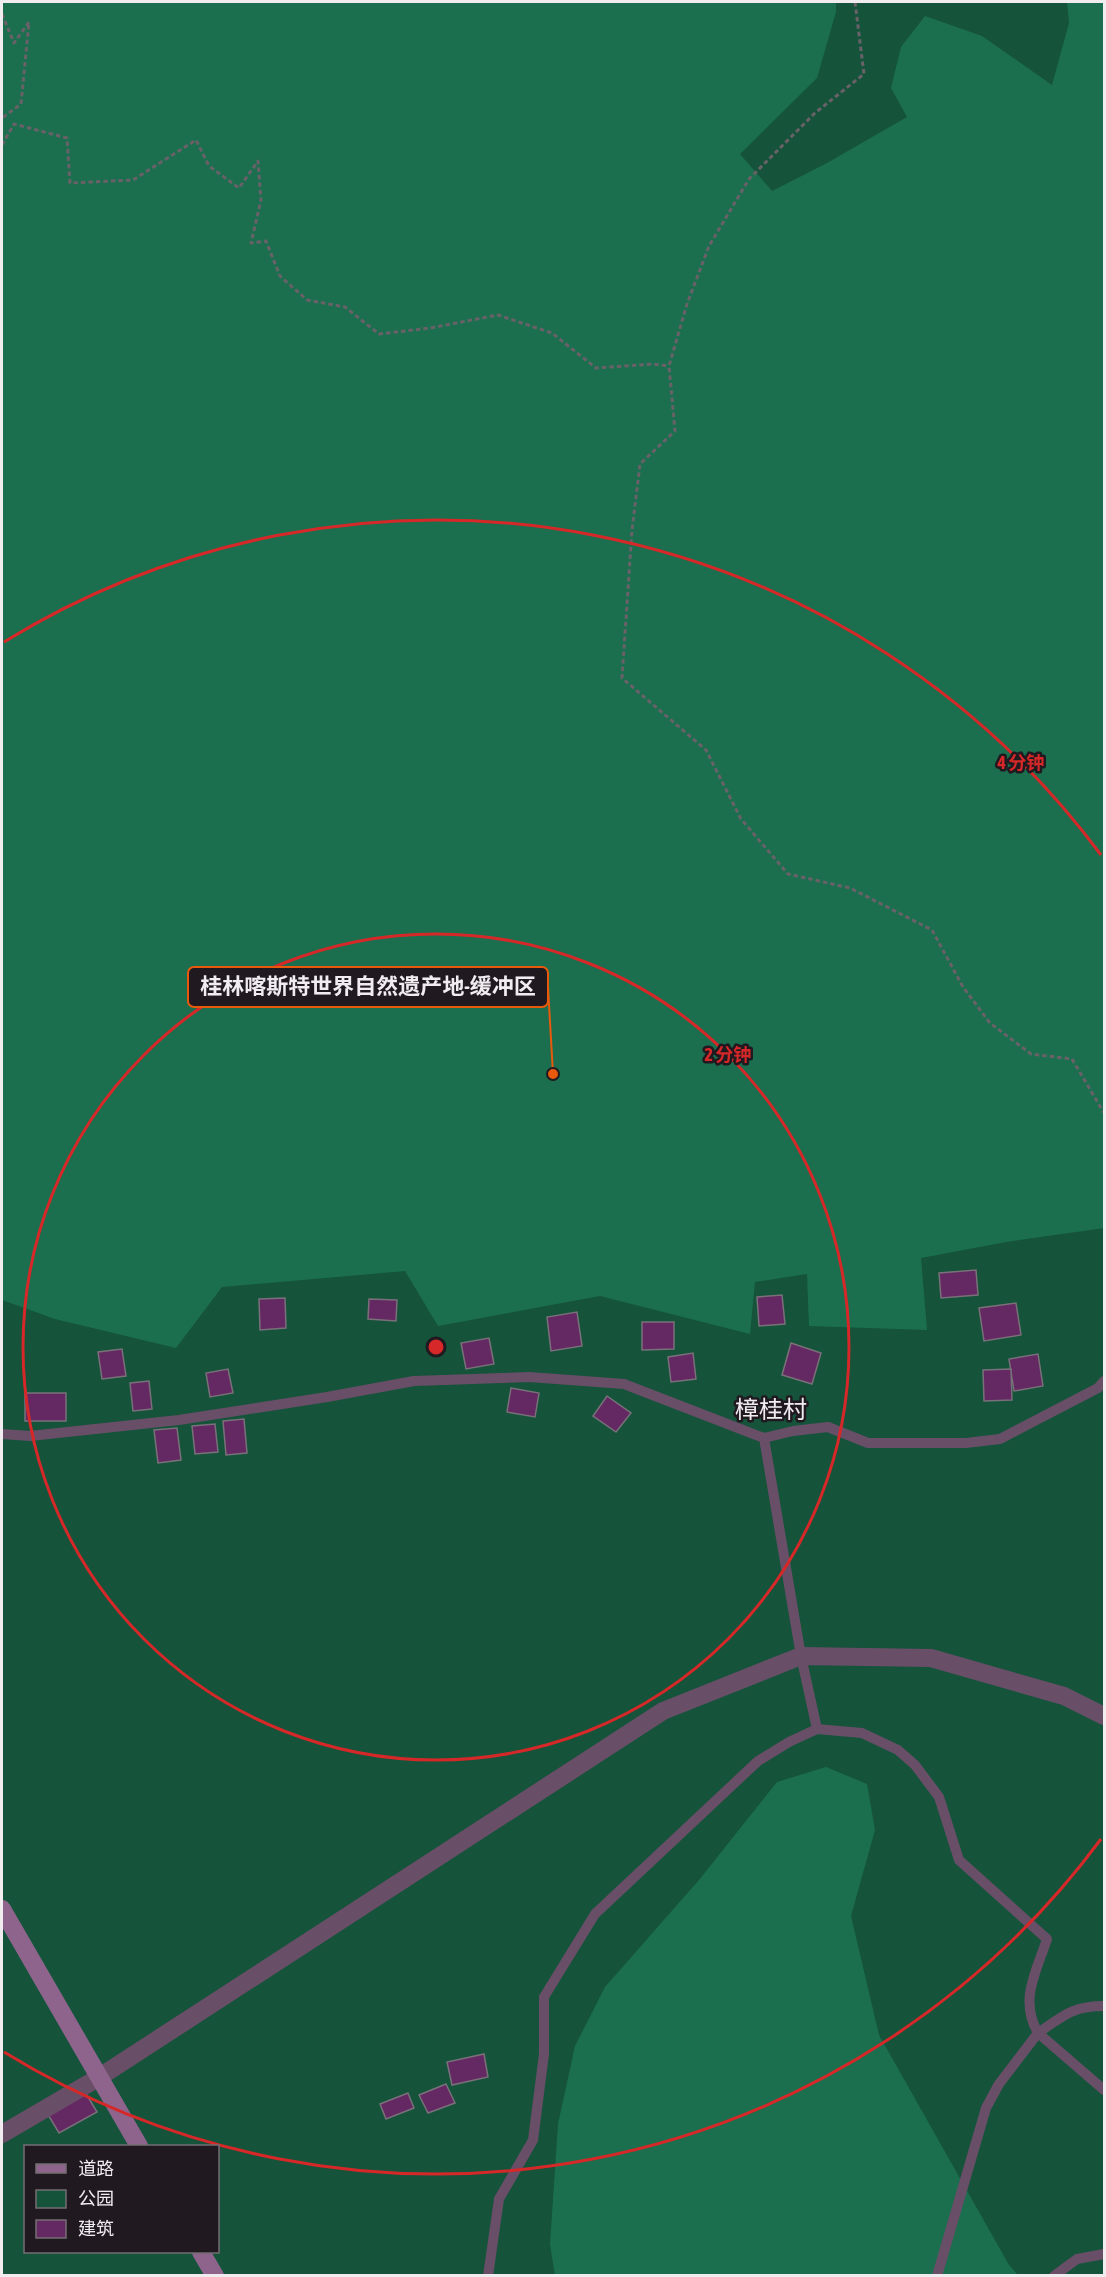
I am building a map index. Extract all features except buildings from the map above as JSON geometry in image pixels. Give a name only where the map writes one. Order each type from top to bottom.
[{"type":"main road","points":[[2,1909],[138,2145]]},
{"type":"main road","points":[[202,2253],[215,2276]]},
{"type":"street","points":[[2,2133],[98,2078],[663,1711],[801,1656],[931,1658],[1064,1696],[1104,1716]]},
{"type":"lane","points":[[2,1434],[30,1437],[179,1420],[327,1397],[414,1380],[529,1377],[624,1384],[764,1438],[793,1431],[828,1427],[868,1443],[966,1443],[1000,1440],[1098,1388],[1104,1382]]},
{"type":"lane","points":[[764,1438],[801,1656],[817,1729]]},
{"type":"lane","points":[[488,2276],[500,2199],[533,2140],[544,2054],[544,1997],[595,1914],[758,1761],[789,1742],[817,1729],[862,1733],[898,1750],[915,1765],[939,1797],[959,1860],[1047,1939],[1030,1989],[1028,2005],[1030,2019],[1038,2033],[1104,2090]]},
{"type":"lane","points":[[937,2276],[986,2108],[999,2084],[1038,2033],[1071,2011],[1086,2006],[1104,2006]]},
{"type":"lane","points":[[1054,2276],[1077,2259],[1104,2254]]},
{"type":"path","points":[[855,2],[864,74],[815,113],[749,179],[709,246],[687,304],[669,366],[675,431],[640,464],[632,530],[622,678],[706,750],[741,819],[788,874],[850,888],[932,930],[963,987],[990,1023],[1031,1054],[1072,1059],[1104,1113]]},
{"type":"path","points":[[2,14],[14,43],[29,22],[21,104],[2,118]]},
{"type":"path","points":[[2,145],[14,124],[67,138],[70,183],[133,180],[195,140],[209,166],[239,188],[258,161],[261,200],[251,243],[266,241],[280,276],[307,300],[345,307],[379,333],[430,328],[498,315],[552,333],[596,368],[653,364],[669,366]]},
{"type":"green space","points":[[2,2],[1104,2],[1104,2275],[2,2276]]},
{"type":"green space","points":[[2,2],[836,2],[836,12],[817,78],[740,154],[772,191],[827,163],[907,117],[891,88],[901,47],[925,16],[982,36],[1052,85],[1069,23],[1067,2],[1104,2],[1104,1228],[1006,1242],[921,1258],[927,1330],[809,1326],[807,1274],[755,1282],[750,1334],[600,1296],[438,1326],[405,1271],[222,1287],[176,1348],[55,1319],[2,1300]]},
{"type":"green space","points":[[826,1767],[867,1784],[875,1830],[851,1916],[879,2035],[1009,2265],[1018,2275],[555,2276],[550,2244],[558,2124],[575,2046],[605,1987],[699,1880],[777,1782]]},
{"type":"place","name":"桂林喀斯特世界自然遗产地-缓冲区","points":[[553,1074]]},
{"type":"district","name":"樟桂村","points":[[771,1409]]}]
